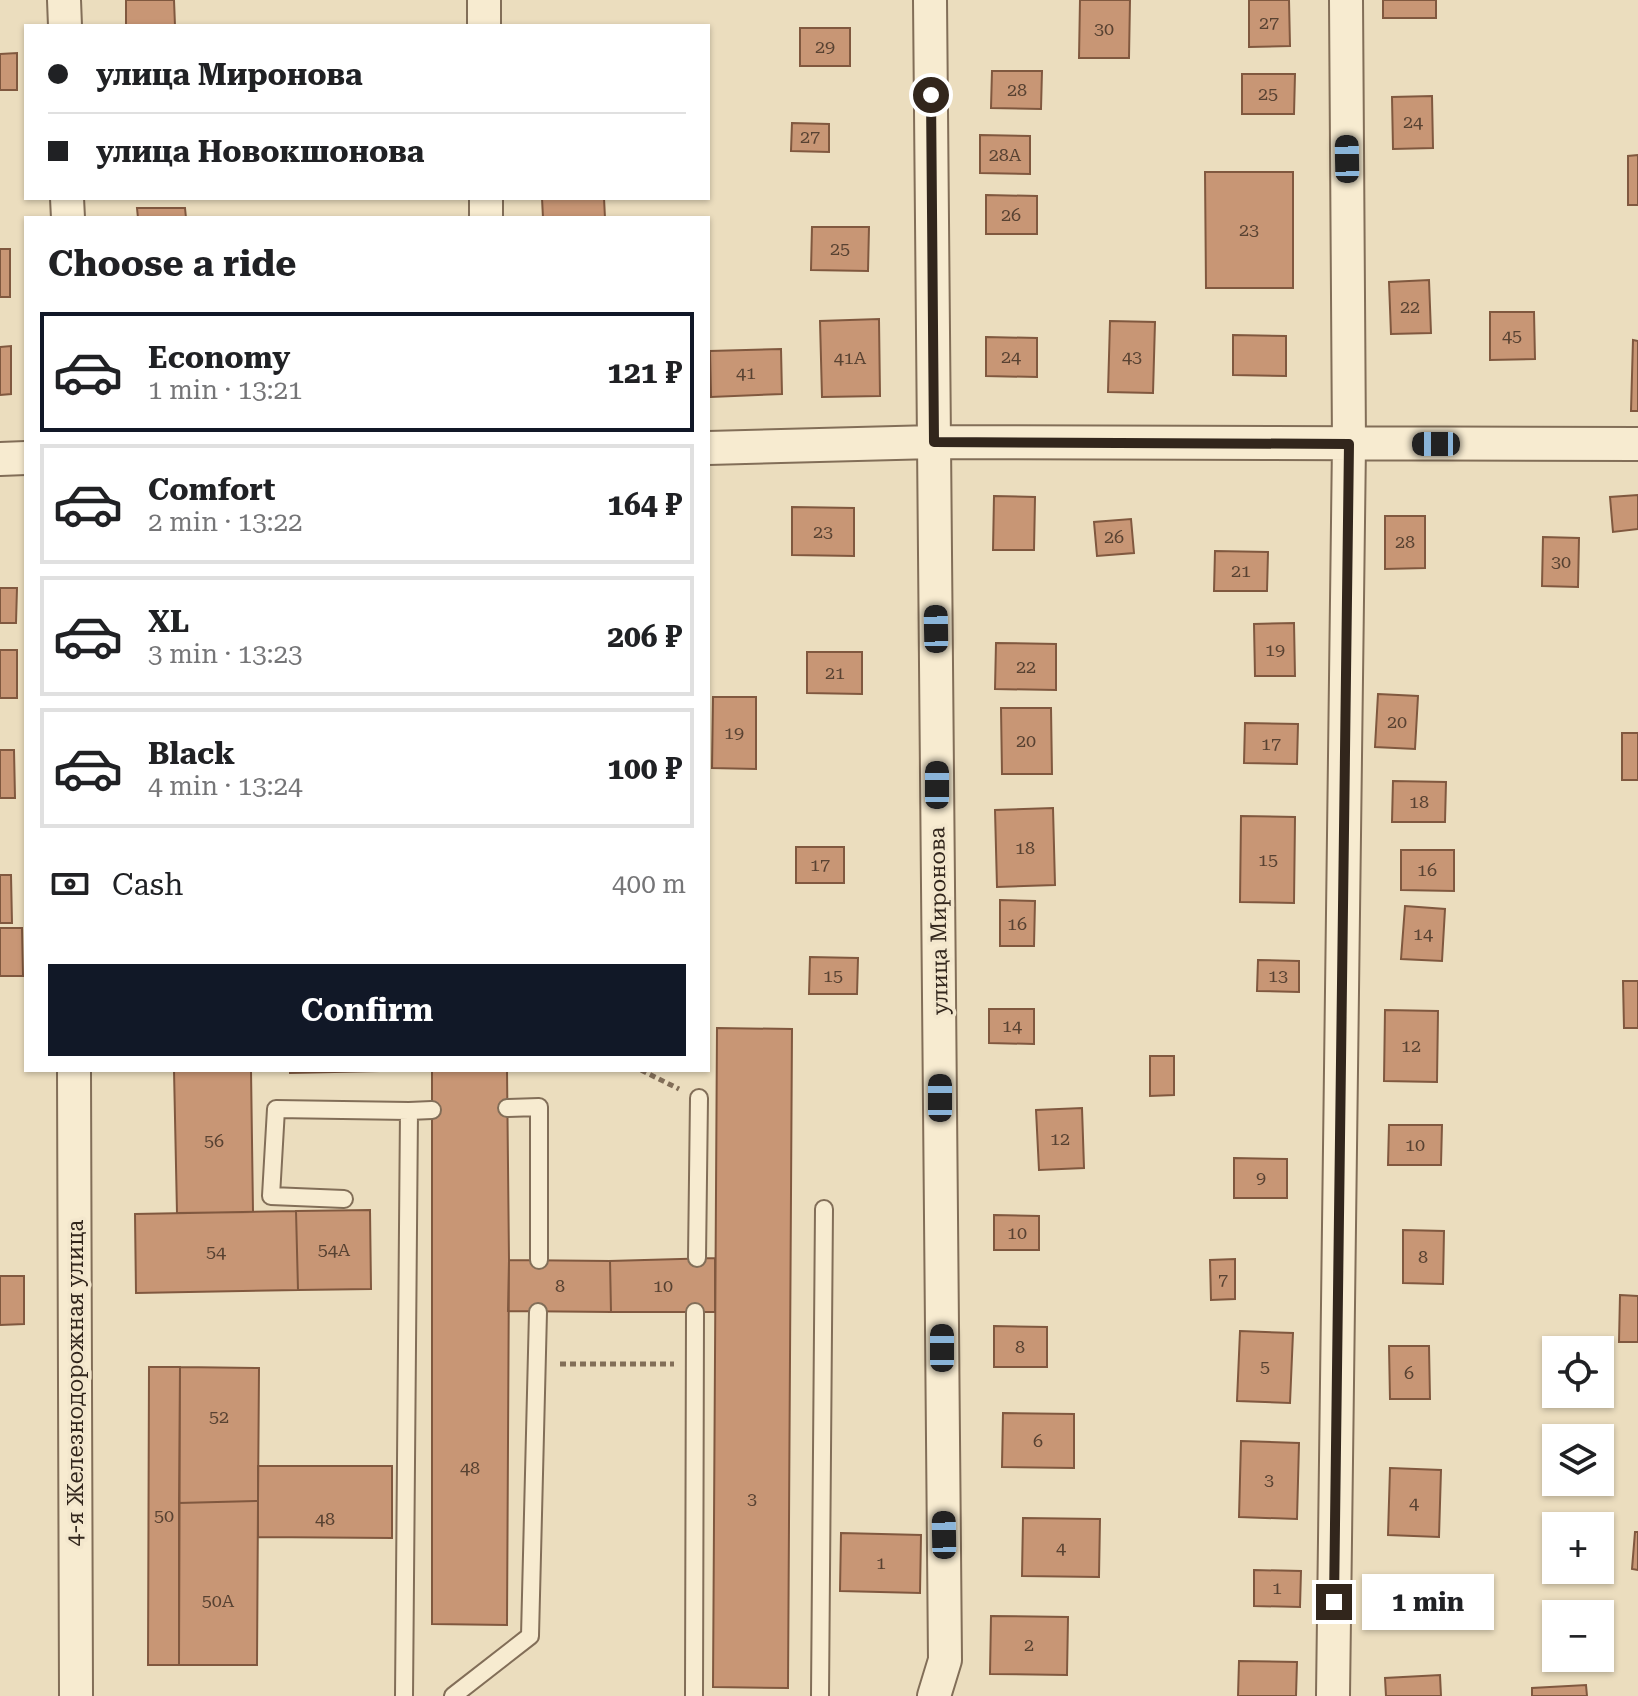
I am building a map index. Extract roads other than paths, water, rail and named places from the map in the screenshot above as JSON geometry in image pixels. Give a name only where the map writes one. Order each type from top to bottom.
[{"type":"street","points":[[64,0],[65,24]]},
{"type":"street","points":[[484,0],[484,24]]},
{"type":"street","name":"улица Миронова","points":[[930,0],[945,1644],[945,1660],[934,1696]]},
{"type":"street","points":[[1333,1696],[1349,444],[1346,0]]},
{"type":"street","points":[[710,448],[934,442],[1638,444]]},
{"type":"street","points":[[0,459],[24,458]]},
{"type":"street","name":"4-я Железнодорожная улица","points":[[74,1072],[76,1696]]},
{"type":"lane","points":[[697,1258],[699,1098]]},
{"type":"lane","points":[[507,1108],[539,1107],[539,1260]]},
{"type":"lane","points":[[344,1199],[271,1196],[276,1109],[432,1110]]},
{"type":"lane","points":[[404,1696],[409,1111]]},
{"type":"lane","points":[[820,1696],[824,1209]]},
{"type":"lane","points":[[453,1696],[530,1636],[538,1312]]},
{"type":"lane","points":[[694,1696],[695,1312]]}]
